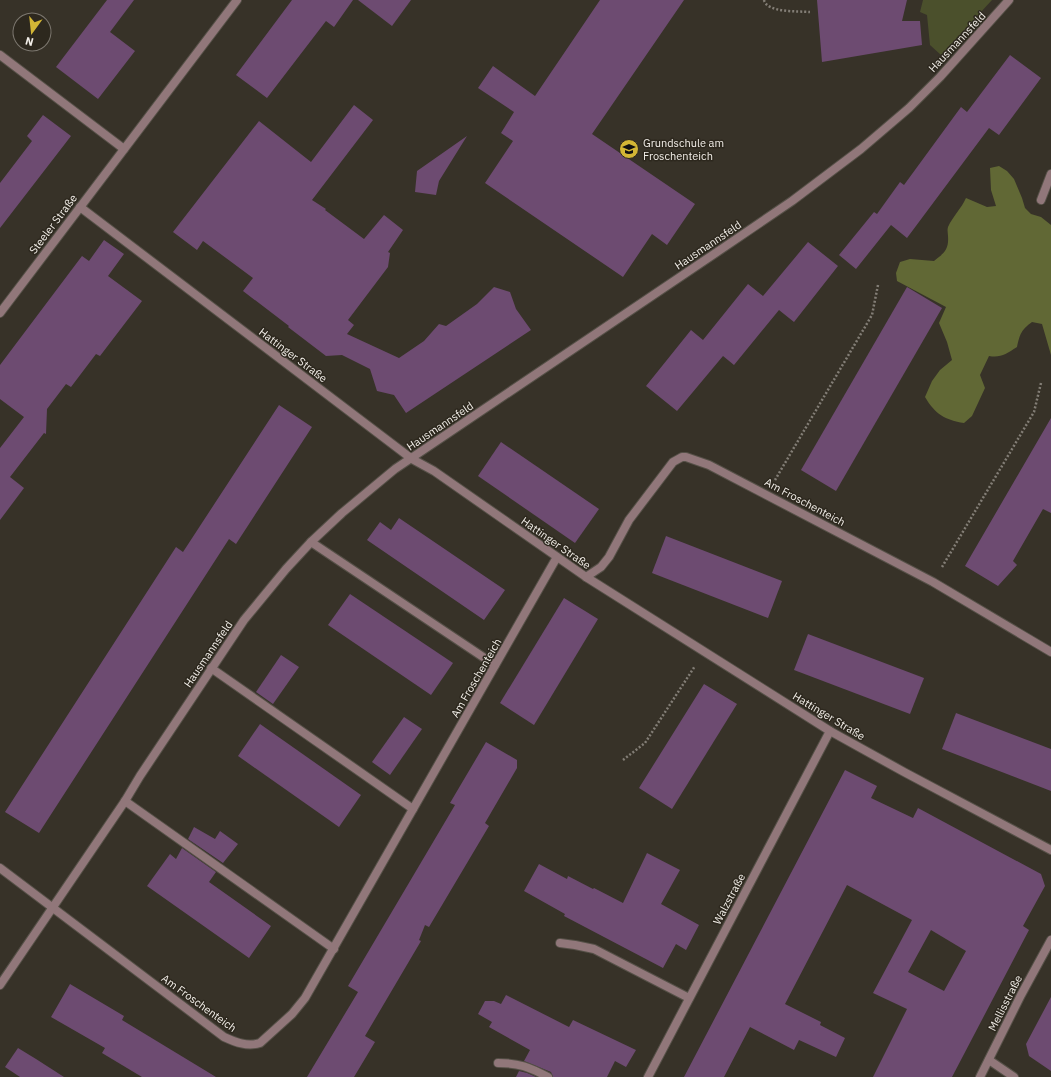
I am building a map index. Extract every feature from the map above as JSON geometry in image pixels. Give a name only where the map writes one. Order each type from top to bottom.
[{"type":"street","name":"Steeler Straße","points":[[0,313],[237,0]]},
{"type":"street","name":"Hausmannsfeld","points":[[0,985],[125,801],[211,668],[244,620],[286,569],[311,542],[342,513],[395,469],[412,459],[792,201],[861,149],[909,108],[940,77],[1010,0]]},
{"type":"street","points":[[0,55],[124,149]]},
{"type":"street","points":[[1041,200],[1051,174]]},
{"type":"street","name":"Hattinger Straße","points":[[80,207],[412,459],[434,471],[586,577],[830,731],[1051,850]]},
{"type":"street","name":"Am Froschenteich","points":[[586,577],[601,567],[605,562],[616,546],[629,520],[668,468],[677,459],[686,457],[701,461],[933,582],[1051,652]]},
{"type":"street","points":[[311,542],[495,665]]},
{"type":"street","name":"Am Froschenteich","points":[[52,908],[224,1037],[234,1042],[253,1045],[265,1040],[292,1014],[305,998],[558,557]]},
{"type":"street","points":[[211,668],[413,809]]},
{"type":"street","name":"Walzstraße","points":[[648,1077],[830,731]]},
{"type":"street","points":[[125,801],[334,949]]},
{"type":"street","points":[[0,868],[52,908]]},
{"type":"street","name":"Mellisstraße","points":[[980,1077],[1021,995],[1051,940]]},
{"type":"street","points":[[560,943],[575,944],[594,949],[689,998]]},
{"type":"street","points":[[989,1060],[1014,1077]]},
{"type":"street","points":[[498,1063],[514,1063],[530,1068],[548,1077]]},
{"type":"path","points":[[764,0],[771,9],[810,12]]},
{"type":"path","points":[[766,494],[872,315],[878,285]]},
{"type":"path","points":[[933,582],[1034,412],[1041,383]]},
{"type":"path","points":[[623,760],[645,743],[703,652]]},
{"type":"green space","points":[[923,0],[992,0],[941,55],[930,45],[927,15],[920,12]]},
{"type":"green space","points":[[999,166],[1007,171],[1014,179],[1025,208],[1031,214],[1041,217],[1051,225],[1051,355],[1042,324],[1032,322],[1025,327],[1017,347],[1003,355],[989,356],[980,375],[985,388],[972,416],[964,423],[951,420],[941,415],[933,408],[925,397],[932,381],[940,370],[952,360],[947,342],[939,323],[946,307],[897,281],[896,273],[900,262],[910,259],[934,261],[943,253],[948,245],[948,227],[966,198],[987,207],[996,206],[991,190],[990,168]]},
{"type":"building","points":[[107,0],[134,0],[110,32],[135,51],[98,99],[56,67]]},
{"type":"building","points":[[292,0],[353,0],[334,27],[326,21],[267,98],[236,75]]},
{"type":"building","points":[[358,0],[411,0],[392,26]]},
{"type":"building","points":[[600,0],[684,0],[592,134],[695,204],[667,245],[652,234],[623,277],[485,183],[513,141],[501,133],[514,112],[478,88],[493,66],[535,96]]},
{"type":"building","points":[[817,0],[907,0],[902,21],[920,21],[922,45],[822,62]]},
{"type":"building","points":[[1010,55],[1041,78],[999,135],[989,128],[907,238],[891,225],[856,269],[839,255],[874,212],[877,214],[900,182],[904,185],[961,107],[967,112]]},
{"type":"building","points":[[354,105],[373,120],[312,200],[326,209],[325,210],[364,239],[384,215],[403,230],[388,252],[390,253],[388,267],[348,320],[354,325],[347,334],[399,358],[424,341],[439,324],[446,326],[477,304],[494,287],[510,292],[516,309],[531,330],[406,413],[394,395],[377,391],[370,369],[342,355],[326,356],[243,291],[253,278],[203,241],[197,250],[173,232],[259,121],[311,162]]},
{"type":"building","points":[[43,115],[71,136],[0,228],[0,183],[32,141],[27,136]]},
{"type":"building","points":[[467,136],[439,181],[436,195],[415,192],[417,171]]},
{"type":"building","points":[[104,240],[124,254],[108,276],[142,301],[100,356],[96,354],[71,387],[66,384],[47,409],[46,434],[44,433],[10,477],[24,488],[0,520],[0,448],[24,417],[0,399],[0,365],[82,256],[89,261]]},
{"type":"building","points":[[808,242],[838,266],[794,322],[779,310],[734,365],[723,356],[677,411],[646,386],[691,330],[703,340],[748,284],[763,296]]},
{"type":"building","points":[[907,287],[942,308],[836,491],[801,470]]},
{"type":"building","points":[[279,405],[312,427],[236,544],[229,539],[39,833],[5,812],[176,547],[183,552]]},
{"type":"building","points":[[1051,418],[1051,513],[1043,509],[1013,561],[1017,565],[998,586],[965,566]]},
{"type":"building","points":[[501,442],[599,509],[575,543],[478,476]]},
{"type":"building","points":[[399,518],[505,590],[484,620],[367,540],[380,522],[391,530]]},
{"type":"building","points":[[666,536],[782,581],[768,618],[652,573]]},
{"type":"building","points":[[350,594],[453,663],[431,695],[328,625]]},
{"type":"building","points":[[564,598],[598,619],[534,725],[500,703]]},
{"type":"building","points":[[808,634],[924,678],[910,714],[794,670]]},
{"type":"building","points":[[281,655],[299,667],[273,704],[256,692]]},
{"type":"building","points":[[704,684],[737,704],[672,809],[639,788]]},
{"type":"building","points":[[956,713],[1051,749],[1051,791],[942,749]]},
{"type":"building","points":[[404,717],[422,729],[390,775],[372,762]]},
{"type":"building","points":[[260,724],[361,795],[339,827],[238,756]]},
{"type":"building","points":[[486,742],[517,760],[517,768],[485,823],[489,826],[429,927],[425,925],[419,940],[421,941],[365,1036],[375,1042],[354,1077],[307,1077],[358,992],[348,986],[455,805],[450,803]]},
{"type":"building","points":[[845,770],[877,786],[871,798],[913,818],[918,808],[1041,874],[1045,886],[1023,926],[1029,930],[952,1077],[873,1077],[907,1009],[873,993],[912,920],[847,885],[785,1004],[821,1022],[820,1025],[845,1038],[836,1057],[799,1040],[794,1050],[750,1027],[724,1077],[684,1077]],"holes":[[[931,930],[966,951],[944,991],[908,972]]]},
{"type":"building","points":[[194,827],[215,839],[220,831],[238,844],[223,863],[188,839]]},
{"type":"building","points":[[182,848],[216,872],[209,882],[271,926],[249,958],[147,886],[170,854],[176,859]]},
{"type":"building","points":[[647,853],[680,870],[661,904],[699,925],[686,950],[676,944],[663,968],[564,916],[565,914],[524,891],[539,864],[567,879],[568,876],[623,903]]},
{"type":"building","points":[[70,984],[124,1016],[122,1020],[216,1077],[142,1077],[102,1053],[105,1048],[51,1017]]},
{"type":"building","points":[[506,995],[569,1027],[573,1020],[636,1050],[626,1067],[615,1061],[607,1077],[553,1077],[551,1072],[524,1061],[530,1050],[489,1027],[492,1022],[478,1014],[485,1001],[494,1001],[501,1004]]},
{"type":"building","points":[[1051,997],[1051,1071],[1029,1056],[1026,1044]]},
{"type":"building","points":[[18,1048],[64,1077],[20,1077],[5,1067]]},
{"type":"building","points":[[519,1071],[527,1073],[536,1077],[516,1077]]},
{"type":"place","name":"Grundschule am Froschenteich","points":[[629,149]]}]
